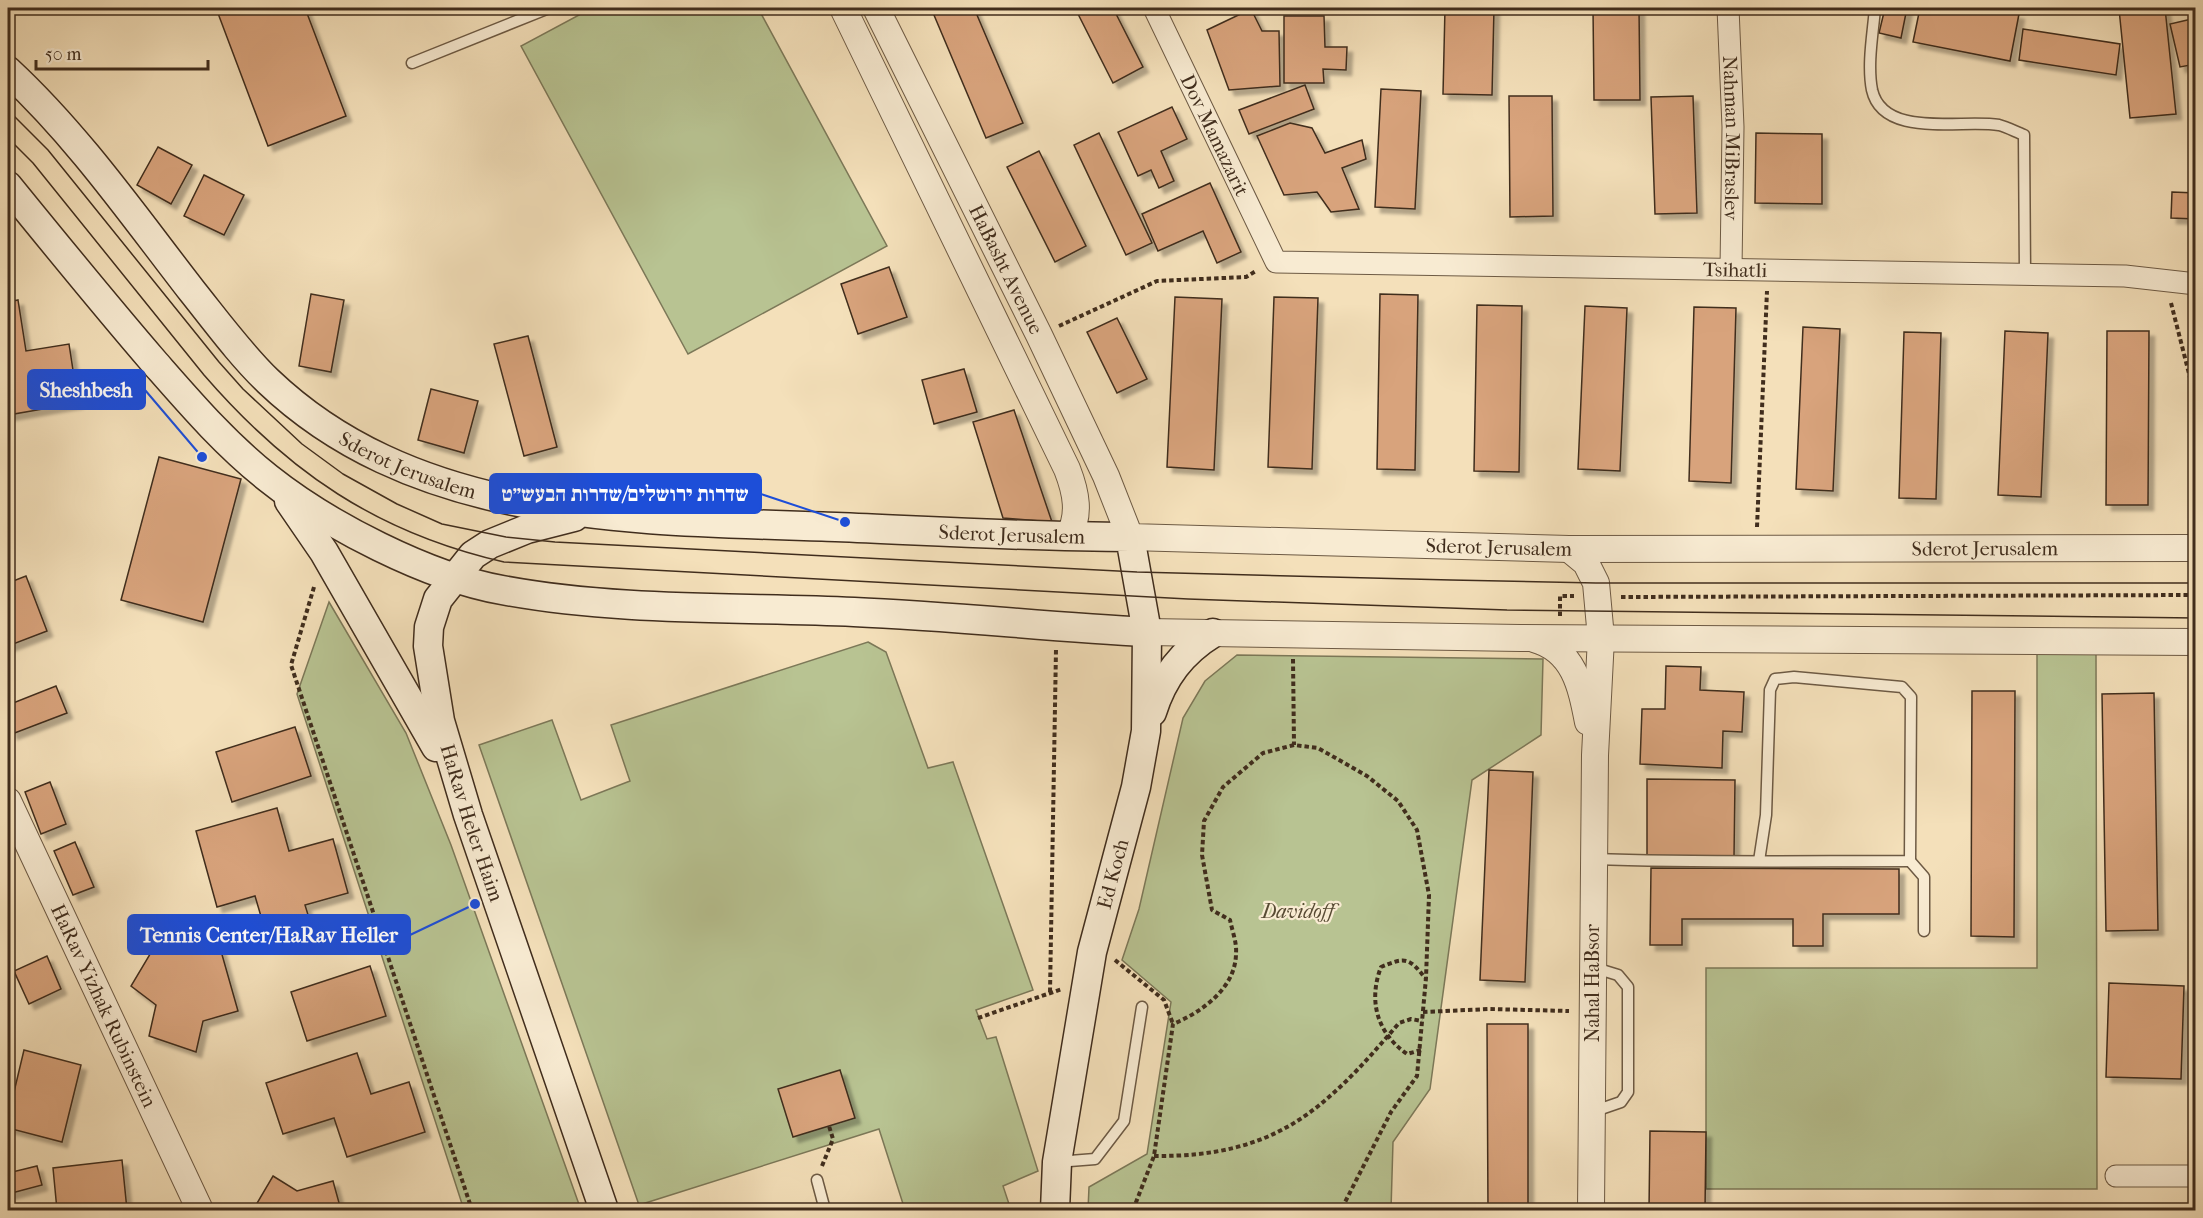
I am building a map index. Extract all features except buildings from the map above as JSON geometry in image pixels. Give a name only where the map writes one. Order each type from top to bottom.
[{"type":"main road","name":"Sderot Jerusalem","points":[[8,71],[74,140],[233,342],[267,380],[333,433],[369,453],[457,489],[588,513],[742,524],[1068,537],[1130,537]]},
{"type":"main road","points":[[8,186],[201,416],[267,478],[298,513],[319,544],[428,730],[468,815]]},
{"type":"main road","points":[[267,478],[320,514],[394,552],[454,578],[501,590],[564,598],[919,615],[1147,632]]},
{"type":"main road","name":"HaRav Heler Haim","points":[[588,513],[544,523],[490,544],[473,555],[436,605],[429,627],[428,646],[440,721],[468,815],[604,1210]]},
{"type":"main road","name":"Ed Koch","points":[[1055,1210],[1057,1162],[1092,952],[1136,787],[1146,731],[1147,632],[1130,537]]},
{"type":"main road","points":[[1146,731],[1154,705],[1172,670],[1194,645],[1213,633]]},
{"type":"street","name":"HaBasht Avenue","points":[[843,8],[1073,483],[1077,515],[1076,525],[1068,537]]},
{"type":"street","name":"HaBasht Avenue","points":[[876,8],[1039,335],[1106,477],[1130,537]]},
{"type":"street","name":"Dov Mamazarit","points":[[1154,8],[1276,262]]},
{"type":"street","name":"Nahman MiBraslev","points":[[1728,8],[1733,117],[1731,269]]},
{"type":"street","name":"Tsihatli","points":[[1276,262],[2125,276],[2196,284]]},
{"type":"street","name":"Sderot Jerusalem","points":[[1130,537],[1569,549],[2196,548]]},
{"type":"street","name":"Nahal HaBsor","points":[[1569,549],[1586,563],[1596,583],[1601,638],[1593,859],[1591,1210]]},
{"type":"street","points":[[1147,632],[1520,638],[2196,642]]},
{"type":"street","name":"Nahal HaBsor","points":[[1520,638],[1535,639],[1555,647],[1572,666],[1582,692],[1595,755]]},
{"type":"street","name":"HaRav Yizhak Rubinstein","points":[[8,801],[200,1210]]},
{"type":"street","points":[[2116,1176],[2196,1176]]},
{"type":"lane","points":[[412,63],[549,8]]},
{"type":"lane","points":[[1875,8],[1872,90],[1880,106],[1891,117],[1910,123],[2000,126],[2024,135],[2025,274]]},
{"type":"lane","points":[[1759,861],[1766,815],[1770,690],[1775,678],[1781,676],[1902,687],[1911,697],[1910,861],[1923,877],[1924,931]]},
{"type":"lane","points":[[1593,859],[1910,861]]},
{"type":"lane","points":[[1591,1112],[1621,1102],[1628,1092],[1628,987],[1618,975],[1592,967]]},
{"type":"lane","points":[[1057,1162],[1095,1159],[1124,1121],[1142,1007]]},
{"type":"lane","points":[[817,1180],[825,1210]]},
{"type":"path","points":[[1039,335],[1158,281],[1246,277],[1276,262]]},
{"type":"path","points":[[1756,547],[1768,270]]},
{"type":"path","points":[[2165,281],[2196,401]]},
{"type":"path","points":[[314,585],[291,665],[472,1210]]},
{"type":"path","points":[[1599,597],[2196,595]]},
{"type":"path","points":[[1050,992],[1058,627]]},
{"type":"path","points":[[1294,745],[1295,633]]},
{"type":"path","points":[[1173,1024],[1195,1015],[1216,998],[1232,971],[1236,953],[1230,920],[1212,910],[1202,855],[1204,821],[1223,788],[1263,753],[1294,745],[1318,748],[1366,776],[1398,801],[1417,830],[1429,895],[1421,1050],[1417,1076],[1391,1112],[1341,1210]]},
{"type":"path","points":[[1092,952],[1119,961],[1164,1000],[1173,1024],[1154,1156],[1133,1210]]},
{"type":"path","points":[[1421,1050],[1407,1054],[1395,1045],[1379,1022],[1373,1001],[1375,981],[1381,967],[1401,959],[1413,963],[1426,978]]},
{"type":"path","points":[[978,1018],[1050,992],[1086,984]]},
{"type":"path","points":[[1423,1012],[1490,1009],[1592,1011]]},
{"type":"path","points":[[1154,1156],[1184,1156],[1226,1151],[1284,1131],[1329,1099],[1399,1023],[1411,1019],[1422,1021]]},
{"type":"path","points":[[817,1180],[833,1139],[829,1126]]},
{"type":"green space","points":[[592,8],[758,8],[887,246],[688,354],[521,46]]},
{"type":"green space","points":[[329,602],[406,733],[451,845],[581,1210],[464,1210],[297,694]]},
{"type":"green space","points":[[868,642],[886,652],[928,768],[953,762],[1033,990],[976,1010],[987,1039],[996,1037],[1038,1171],[1003,1186],[1011,1210],[905,1210],[879,1129],[639,1205],[479,745],[552,720],[581,800],[630,781],[611,725]]},
{"type":"green space","points":[[2037,653],[2096,653],[2097,1189],[1706,1189],[1706,968],[2037,968]]},
{"type":"green space","name":"Davidoff","points":[[1237,655],[1543,659],[1541,735],[1472,780],[1430,1089],[1393,1142],[1391,1210],[1088,1210],[1089,1187],[1147,1154],[1171,1002],[1122,960],[1139,909],[1183,718],[1205,681]]},
{"type":"tram line","points":[[8,110],[48,150],[243,389],[302,444],[343,474],[397,504],[442,524],[506,537],[555,542],[1137,572],[1596,583],[2196,583]]},
{"type":"tram line","points":[[8,138],[33,163],[204,375],[268,441],[302,469],[375,516],[458,550],[504,562],[1188,599],[1507,610],[2196,618]]},
{"type":"place","name":"Sheshbesh","points":[[202,457]]},
{"type":"place","name":"שדרות ירושלים/שדרות הבעש״ט","points":[[845,522]]},
{"type":"place","name":"Tennis Center/HaRav Heller","points":[[475,904]]}]
